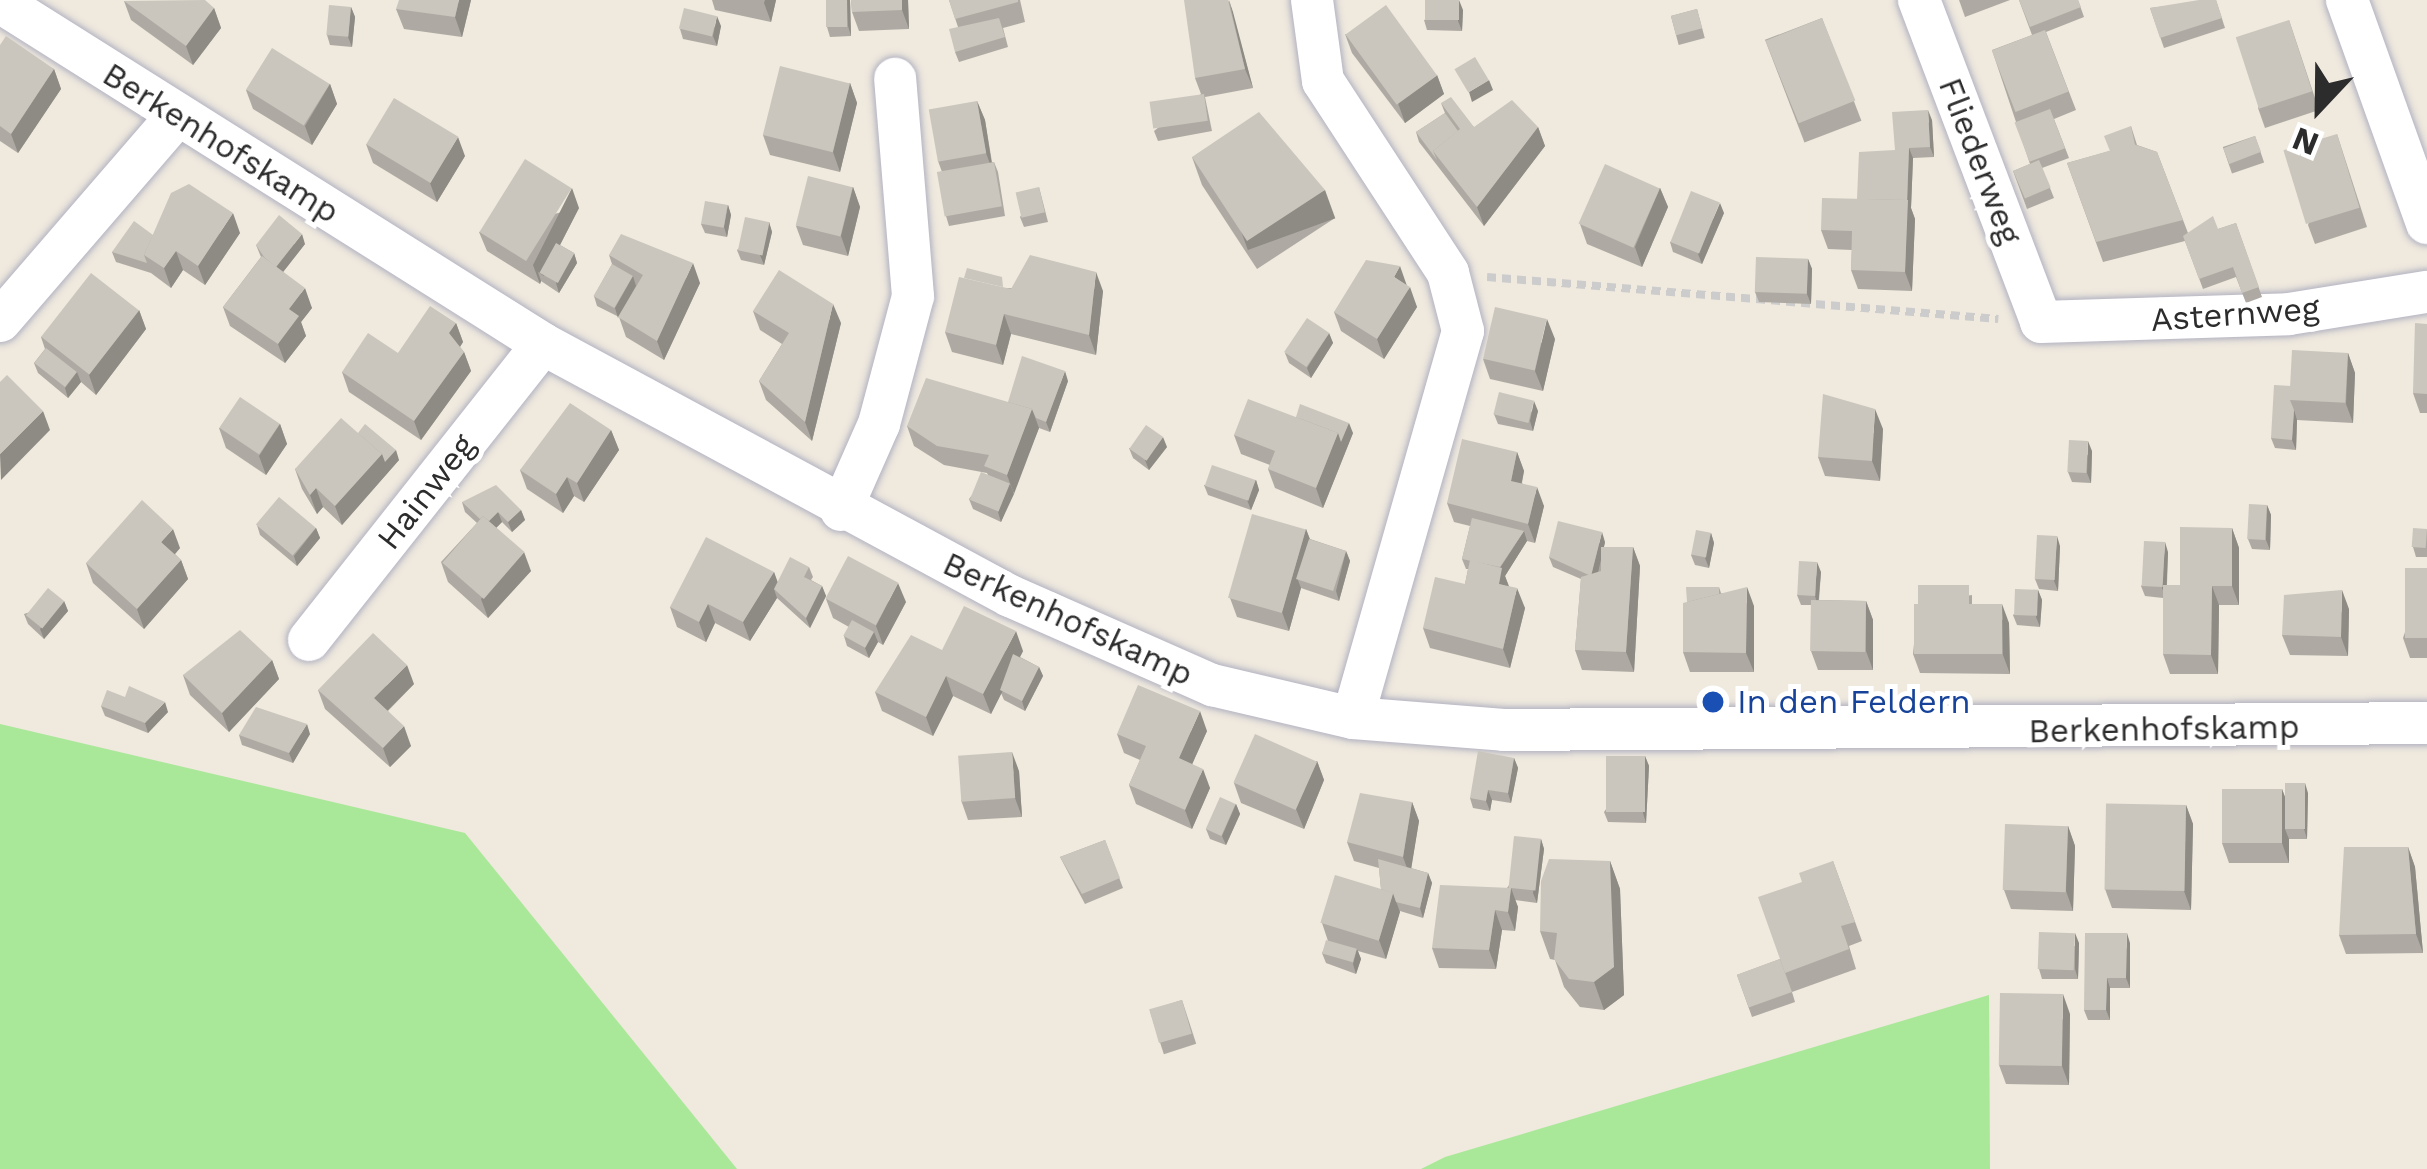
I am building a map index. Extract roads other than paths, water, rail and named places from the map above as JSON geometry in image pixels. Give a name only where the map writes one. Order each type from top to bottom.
[{"type":"street","points":[[1312,0],[1323,81],[1448,273],[1463,331],[1353,718]]},
{"type":"street","name":"Fliederweg","points":[[1919,0],[2042,322]]},
{"type":"street","points":[[2347,0],[2427,224]]},
{"type":"street","name":"Berkenhofskamp","points":[[0,2],[543,344],[841,510],[1142,659],[1353,718],[1922,734],[2427,722]]},
{"type":"street","points":[[841,510],[879,424],[913,296],[895,79]]},
{"type":"street","points":[[0,321],[176,116]]},
{"type":"street","name":"Asternweg","points":[[2042,322],[2289,314],[2427,292]]},
{"type":"street","name":"Hainweg","points":[[309,640],[543,344]]},
{"type":"place","name":"In den Feldern","points":[[1713,702]]}]
